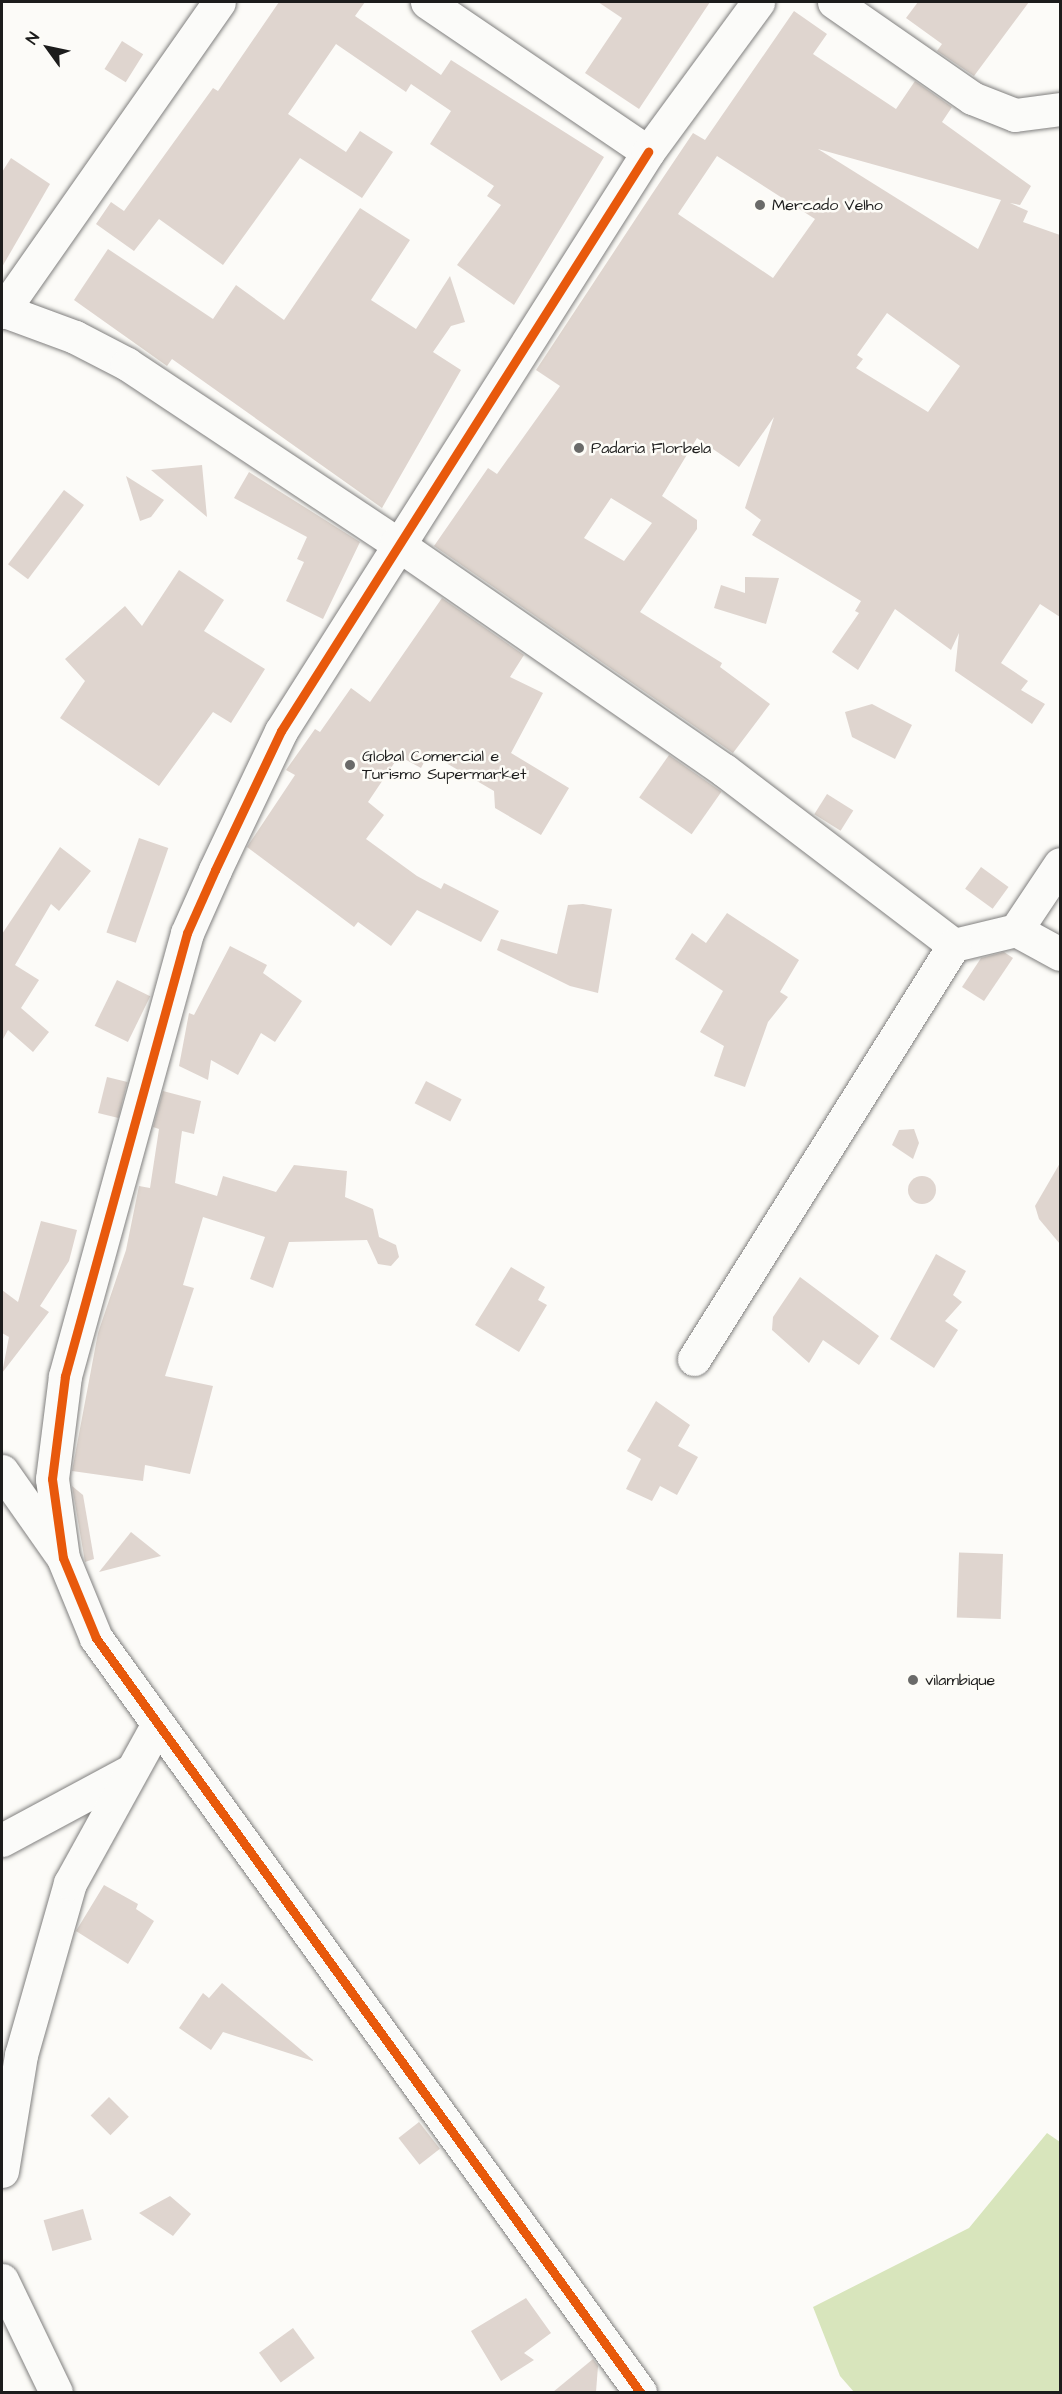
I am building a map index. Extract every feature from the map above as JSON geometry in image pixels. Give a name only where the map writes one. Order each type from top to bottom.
[{"type":"street","points":[[219,2],[2,311],[75,337],[127,364],[396,543],[715,764],[954,945]]},
{"type":"street","points":[[427,2],[648,152]]},
{"type":"street","points":[[63,1558],[52,1479],[65,1376],[187,933],[281,731],[396,543],[648,152],[758,2]]},
{"type":"street","points":[[834,2],[972,98],[1015,115],[1060,109]]},
{"type":"street","points":[[1016,930],[1060,864]]},
{"type":"street","points":[[694,1359],[954,945],[1016,930],[1060,954]]},
{"type":"street","points":[[2,1471],[63,1558],[96,1638],[156,1726],[640,2392]]},
{"type":"street","points":[[2,2171],[21,2055],[70,1884],[156,1726]]},
{"type":"street","points":[[2,1839],[132,1770]]},
{"type":"street","points":[[3,2292],[44,2388]]},
{"type":"green space","points":[[1047,2133],[1060,2142],[1060,2392],[854,2392],[840,2376],[813,2307],[969,2228]]},
{"type":"building","points":[[279,2],[365,2],[355,16],[441,75],[451,60],[604,157],[514,305],[457,265],[501,205],[487,196],[494,186],[430,144],[451,111],[411,84],[406,92],[336,44],[288,114],[346,152],[360,131],[393,152],[362,198],[300,158],[223,265],[159,219],[134,251],[96,224],[111,202],[124,211],[213,88],[218,91]]},
{"type":"building","points":[[598,2],[710,2],[639,109],[585,73],[622,18]]},
{"type":"building","points":[[918,2],[1029,2],[974,76],[937,51],[942,44],[906,18]]},
{"type":"building","points":[[794,11],[827,34],[813,54],[896,109],[915,81],[952,107],[942,122],[1031,186],[1020,205],[1010,203],[1028,211],[1023,222],[1060,235],[1060,617],[1040,604],[1001,663],[1028,681],[1021,690],[1045,704],[1032,724],[955,671],[959,633],[951,650],[895,609],[858,670],[832,652],[859,613],[855,611],[861,601],[752,535],[761,520],[745,508],[774,417],[739,467],[697,438],[662,496],[697,520],[697,529],[640,612],[722,663],[720,667],[770,704],[733,753],[434,546],[488,468],[497,474],[560,386],[536,370],[693,133],[705,140]],"holes":[[[818,149],[1001,200],[978,249]],[[717,156],[815,219],[773,278],[678,214]],[[887,313],[960,366],[928,412],[856,368],[863,359],[857,355]],[[611,498],[652,523],[624,561],[584,538]]]},
{"type":"building","points":[[122,41],[143,54],[126,82],[105,69]]},
{"type":"building","points":[[11,158],[50,184],[2,267],[2,172]]},
{"type":"building","points":[[360,208],[410,240],[371,300],[416,329],[450,276],[465,322],[451,326],[433,352],[461,370],[382,508],[172,359],[167,366],[74,300],[108,249],[213,319],[236,285],[284,320]]},
{"type":"building","points":[[202,465],[207,517],[151,470]]},
{"type":"building","points":[[249,472],[360,542],[323,619],[286,601],[304,562],[297,559],[307,537],[234,498]]},
{"type":"building","points":[[126,476],[164,500],[151,517],[140,521]]},
{"type":"building","points":[[64,490],[84,505],[28,579],[8,564]]},
{"type":"building","points":[[179,570],[224,600],[204,631],[265,669],[231,723],[213,712],[159,786],[60,718],[85,681],[65,659],[125,606],[142,626]]},
{"type":"building","points":[[745,577],[779,578],[766,624],[714,608],[721,585],[745,593]]},
{"type":"building","points":[[442,598],[524,655],[510,677],[543,693],[511,753],[569,788],[541,835],[495,808],[494,791],[429,753],[421,768],[399,756],[368,802],[384,815],[366,839],[417,876],[441,889],[444,883],[499,911],[481,942],[417,910],[391,946],[358,922],[354,927],[247,847],[295,775],[286,770],[315,729],[320,732],[351,688],[370,702]]},
{"type":"building","points":[[872,704],[912,725],[895,759],[852,737],[845,712]]},
{"type":"building","points":[[669,755],[721,792],[692,834],[639,798]]},
{"type":"building","points":[[827,794],[853,810],[841,831],[814,814]]},
{"type":"building","points":[[139,838],[168,848],[136,943],[106,933]]},
{"type":"building","points":[[60,847],[91,871],[59,911],[51,904],[15,965],[39,980],[21,1008],[49,1032],[33,1052],[8,1030],[2,1041],[2,934]]},
{"type":"building","points":[[981,867],[1009,887],[993,909],[965,889]]},
{"type":"building","points":[[583,904],[612,909],[598,993],[570,986],[497,950],[501,939],[557,954],[568,905]]},
{"type":"building","points":[[727,913],[799,960],[780,992],[788,997],[768,1022],[745,1087],[714,1076],[724,1046],[700,1032],[723,991],[675,959],[692,933],[706,943]]},
{"type":"building","points":[[230,946],[267,965],[263,973],[302,1001],[275,1042],[261,1033],[238,1075],[211,1060],[208,1080],[179,1066],[189,1013],[194,1015]]},
{"type":"building","points":[[1004,952],[1013,958],[984,1001],[962,987],[981,958]]},
{"type":"building","points":[[117,980],[150,996],[128,1042],[95,1026]]},
{"type":"building","points":[[107,1077],[127,1082],[118,1118],[98,1113]]},
{"type":"building","points":[[426,1081],[462,1099],[450,1121],[415,1103]]},
{"type":"building","points":[[163,1091],[201,1101],[194,1134],[182,1131],[175,1183],[217,1196],[223,1176],[276,1192],[294,1165],[347,1171],[345,1197],[373,1209],[379,1237],[396,1245],[399,1257],[391,1266],[378,1264],[367,1240],[289,1242],[273,1288],[250,1279],[265,1237],[203,1217],[183,1285],[194,1288],[165,1376],[213,1386],[190,1474],[145,1465],[143,1481],[72,1471],[98,1333],[126,1250],[139,1186],[150,1188],[159,1129],[153,1127]]},
{"type":"building","points":[[914,1129],[919,1143],[913,1159],[892,1145],[899,1130]]},
{"type":"building","points":[[1060,1163],[1060,1244],[1039,1219],[1035,1206]]},
{"type":"building","points":[[922,1176],[932,1180],[936,1190],[932,1200],[922,1204],[912,1200],[908,1190],[912,1180]]},
{"type":"building","points":[[41,1221],[77,1230],[69,1261],[40,1306],[49,1312],[2,1373],[9,1337],[2,1333],[2,1290],[18,1302]]},
{"type":"building","points":[[936,1254],[966,1271],[953,1295],[962,1302],[945,1321],[958,1330],[934,1368],[890,1339]]},
{"type":"building","points":[[511,1267],[545,1287],[538,1300],[547,1305],[519,1352],[475,1325]]},
{"type":"building","points":[[800,1277],[879,1336],[859,1365],[823,1340],[809,1363],[772,1330],[773,1317]]},
{"type":"building","points":[[656,1401],[690,1425],[678,1446],[698,1457],[677,1495],[660,1486],[652,1501],[626,1489],[641,1459],[627,1451]]},
{"type":"building","points":[[72,1486],[83,1495],[94,1559],[85,1562]]},
{"type":"building","points":[[131,1532],[161,1556],[99,1572]]},
{"type":"building","points":[[959,1552],[1003,1554],[1001,1619],[957,1617]]},
{"type":"building","points":[[104,1885],[138,1904],[136,1909],[154,1921],[128,1964],[76,1931]]},
{"type":"building","points":[[222,1983],[313,2061],[223,2032],[211,2050],[179,2028],[203,1993],[209,1998]]},
{"type":"building","points":[[109,2097],[129,2117],[110,2135],[91,2115]]},
{"type":"building","points":[[419,2122],[440,2149],[419,2165],[399,2138]]},
{"type":"building","points":[[170,2196],[191,2214],[173,2236],[139,2213]]},
{"type":"building","points":[[83,2209],[92,2240],[52,2251],[44,2220]]},
{"type":"building","points":[[526,2298],[551,2333],[524,2353],[534,2360],[501,2381],[471,2331]]},
{"type":"building","points":[[293,2328],[315,2358],[281,2383],[259,2353]]},
{"type":"building","points":[[593,2359],[598,2366],[596,2392],[553,2392]]},
{"type":"cycle path","points":[[640,2392],[96,1638],[63,1558],[52,1479],[65,1376],[187,933],[215,870],[281,731],[648,152]]},
{"type":"place","name":"Mercado Velho","points":[[760,205]]},
{"type":"place","name":"Padaria Florbela","points":[[579,448]]},
{"type":"place","name":"Global Comercial e Turismo Supermarket","points":[[350,765]]},
{"type":"place","name":"vilambique","points":[[913,1680]]}]
